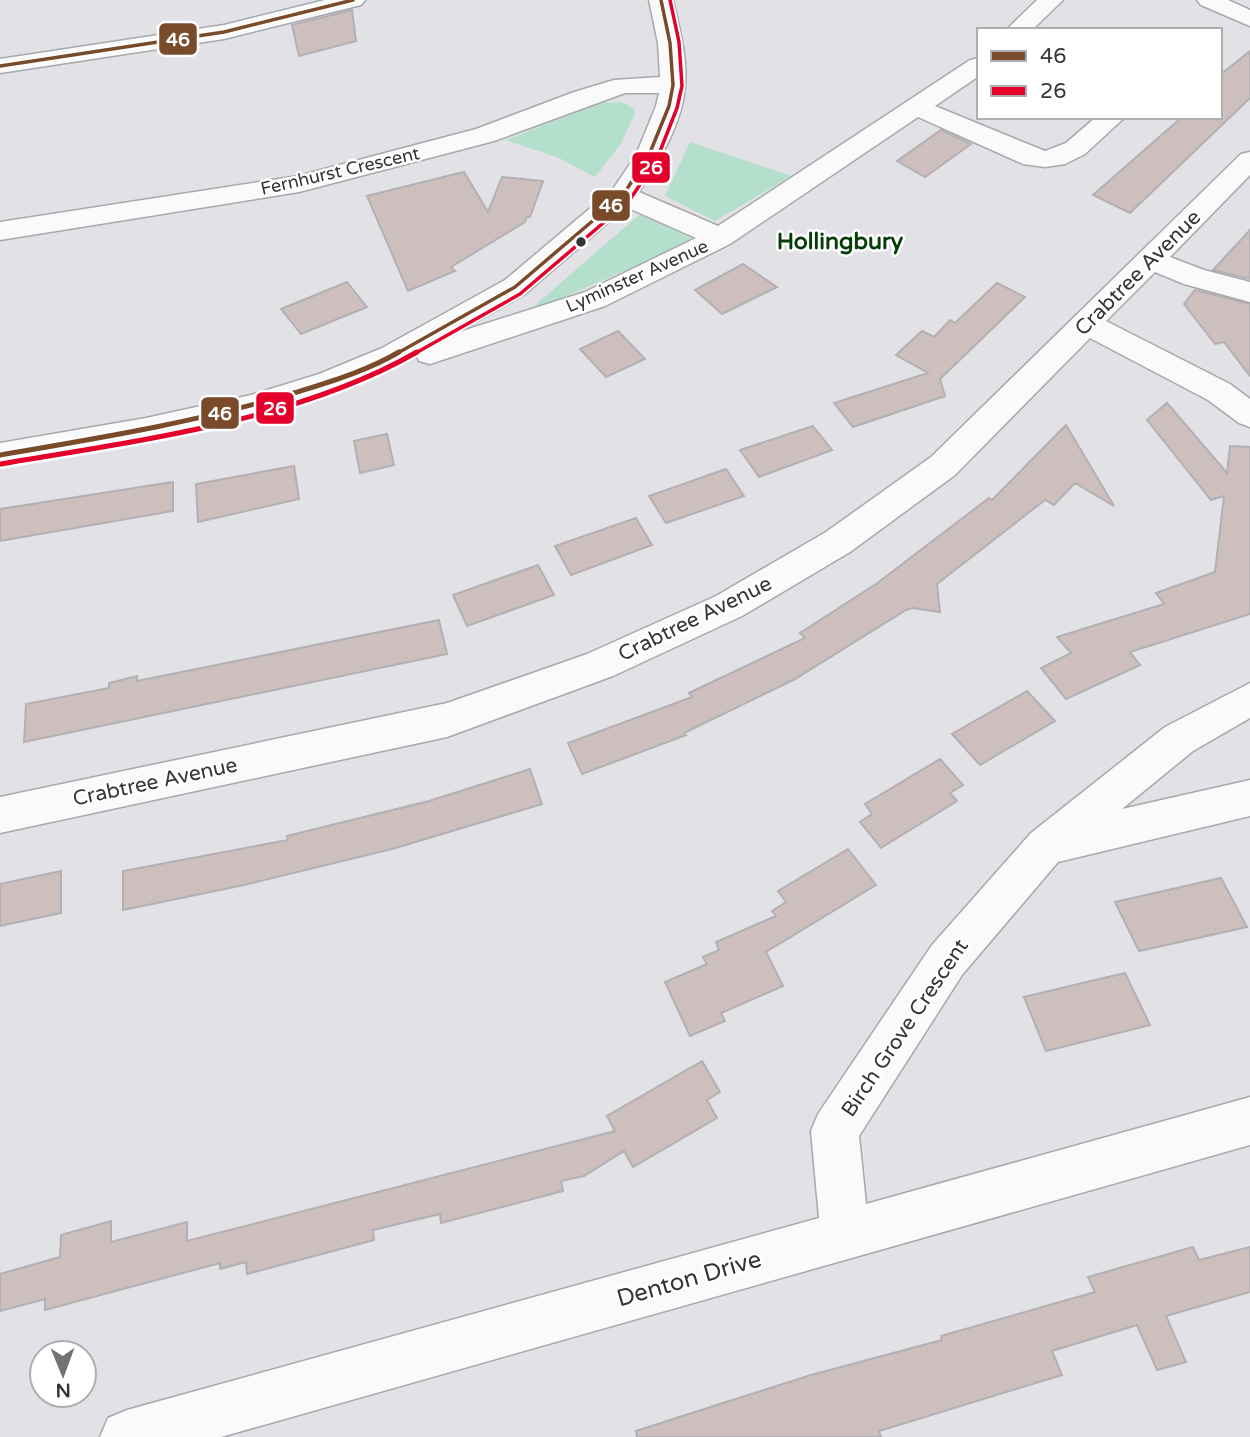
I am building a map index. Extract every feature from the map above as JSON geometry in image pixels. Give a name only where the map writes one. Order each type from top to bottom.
[{"type":"street","points":[[0,66],[224,32],[353,0]]},
{"type":"street","points":[[0,455],[146,430],[251,407],[330,382],[393,356],[515,287],[623,195],[649,155],[669,106],[673,85],[670,43],[661,0]]},
{"type":"street","points":[[1020,28],[1051,0]]},
{"type":"street","points":[[1209,0],[1250,19]]},
{"type":"street","name":"Lyminster Avenue","points":[[393,356],[437,352],[595,299],[720,238],[977,66]]},
{"type":"street","name":"Fernhurst Crescent","points":[[0,230],[299,184],[485,135],[583,97],[623,85],[673,85]]},
{"type":"street","points":[[918,108],[1032,159],[1046,162],[1066,156],[1110,119]]},
{"type":"street","name":"Crabtree Avenue","points":[[0,815],[447,720],[600,665],[729,606],[838,542],[943,466],[1250,160]]},
{"type":"street","name":"Lyminster Avenue","points":[[623,195],[720,238]]},
{"type":"street","points":[[1151,260],[1194,277],[1250,292]]},
{"type":"street","points":[[1088,324],[1219,392],[1250,415]]},
{"type":"street","name":"Birch Grove Crescent","points":[[845,1236],[835,1131],[947,960],[1046,846],[1179,740],[1250,699]]},
{"type":"street","points":[[1046,846],[1250,799]]},
{"type":"street","name":"Denton Drive","points":[[127,1437],[1250,1121]]},
{"type":"green space","points":[[622,102],[634,109],[635,114],[620,145],[595,177],[559,158],[506,140],[600,103]]},
{"type":"green space","points":[[690,142],[791,176],[715,221],[665,196]]},
{"type":"green space","points":[[640,214],[695,240],[525,314]]},
{"type":"building","points":[[352,10],[356,41],[299,56],[292,25]]},
{"type":"building","points":[[1250,51],[1250,98],[1130,213],[1093,195],[1180,119],[1222,119],[1222,73]]},
{"type":"building","points":[[941,130],[971,144],[925,177],[897,161]]},
{"type":"building","points":[[464,172],[488,212],[502,177],[543,181],[530,217],[527,217],[525,222],[451,267],[455,271],[408,291],[367,196]]},
{"type":"building","points":[[1250,230],[1250,279],[1213,270]]},
{"type":"building","points":[[743,264],[777,287],[722,314],[695,290]]},
{"type":"building","points":[[347,282],[367,307],[301,334],[281,309]]},
{"type":"building","points":[[997,283],[1025,297],[940,379],[945,396],[853,427],[834,403],[928,373],[896,355],[922,331],[934,337],[950,320],[955,323]]},
{"type":"building","points":[[1195,290],[1250,304],[1250,376],[1224,342],[1215,344],[1184,304]]},
{"type":"building","points":[[618,331],[645,359],[606,377],[580,349]]},
{"type":"building","points":[[1167,403],[1227,473],[1230,446],[1250,447],[1250,614],[1130,652],[1140,665],[1066,699],[1041,668],[1071,653],[1057,637],[1164,604],[1156,593],[1215,572],[1224,496],[1211,500],[1147,420]]},
{"type":"building","points":[[1066,425],[1114,506],[1075,483],[1054,505],[1045,500],[937,584],[940,612],[912,608],[906,610],[795,679],[684,733],[686,735],[582,774],[568,743],[692,697],[689,693],[805,638],[800,633],[876,584],[989,498],[992,500]]},
{"type":"building","points":[[813,426],[832,450],[759,477],[740,450]]},
{"type":"building","points":[[387,434],[394,465],[360,473],[354,441]]},
{"type":"building","points":[[294,466],[299,499],[198,522],[196,484]]},
{"type":"building","points":[[726,469],[744,496],[666,523],[649,496]]},
{"type":"building","points":[[173,482],[173,511],[0,541],[0,509]]},
{"type":"building","points":[[636,518],[652,545],[571,575],[555,546]]},
{"type":"building","points":[[538,565],[554,595],[467,626],[453,595]]},
{"type":"building","points":[[439,620],[447,654],[24,742],[26,704],[109,688],[109,683],[137,676],[137,681]]},
{"type":"building","points":[[1027,691],[1055,721],[980,765],[952,734]]},
{"type":"building","points":[[940,759],[963,785],[950,793],[957,801],[881,848],[860,822],[872,814],[865,804]]},
{"type":"building","points":[[530,769],[542,804],[392,849],[244,885],[123,910],[123,871],[288,840],[287,836],[429,801]]},
{"type":"building","points":[[848,849],[876,885],[766,952],[783,986],[721,1013],[725,1021],[690,1036],[665,982],[707,964],[703,957],[719,950],[716,942],[776,916],[772,911],[786,902],[778,891]]},
{"type":"building","points":[[61,871],[61,913],[0,926],[0,884]]},
{"type":"building","points":[[1221,878],[1247,927],[1139,951],[1115,902]]},
{"type":"building","points":[[1125,973],[1150,1025],[1046,1051],[1024,997]]},
{"type":"building","points":[[702,1061],[720,1092],[707,1100],[717,1118],[633,1167],[624,1151],[584,1176],[561,1181],[563,1191],[441,1223],[440,1214],[373,1230],[374,1240],[247,1274],[246,1262],[220,1269],[220,1263],[45,1310],[45,1299],[0,1311],[0,1274],[60,1257],[61,1235],[111,1221],[111,1242],[187,1222],[187,1241],[615,1131],[607,1116]]},
{"type":"building","points":[[1193,1247],[1199,1260],[1250,1247],[1250,1292],[1166,1316],[1186,1362],[1157,1370],[1137,1325],[1052,1351],[1062,1375],[879,1431],[881,1437],[637,1437],[636,1431],[811,1375],[942,1340],[941,1336],[1095,1292],[1088,1277]]},
{"type":"transit line","name":"46","points":[[0,66],[224,32],[353,0]]},
{"type":"transit line","name":"46","points":[[0,455],[146,430],[251,406],[330,382],[393,356],[515,287],[623,195],[649,155],[669,106],[673,85],[670,43],[661,0]]},
{"type":"transit line","name":"26","points":[[1,464],[148,439],[253,415],[333,390],[397,364],[520,294],[629,201],[657,159],[677,108],[682,86],[679,42],[670,0]]},
{"type":"district","name":"Hollingbury","points":[[840,242]]}]
